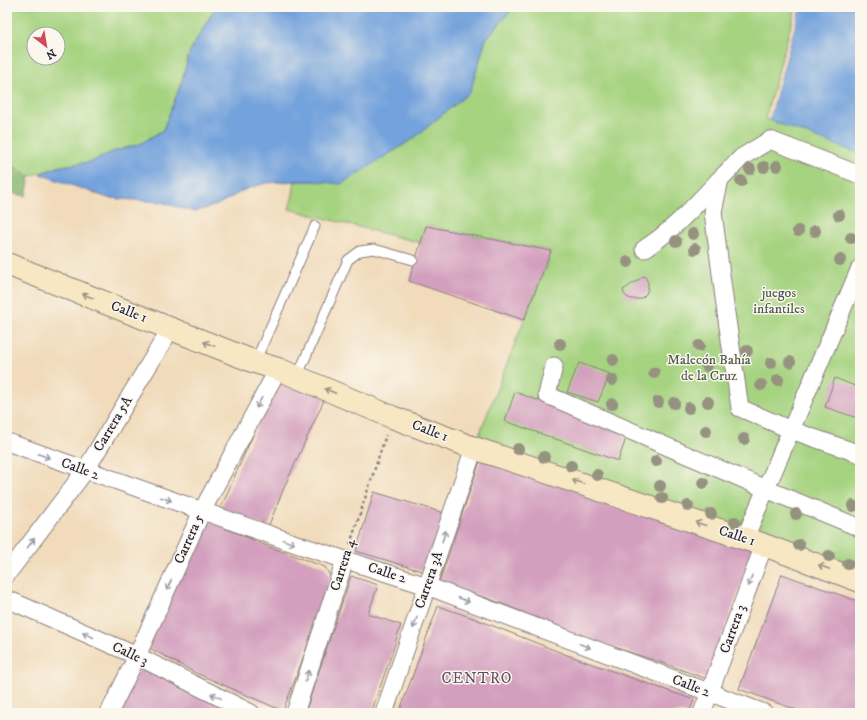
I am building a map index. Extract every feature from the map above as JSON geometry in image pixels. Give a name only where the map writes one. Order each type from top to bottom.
[{"type":"main road","name":"Calle 1","points":[[7,264],[255,362],[287,373],[353,406],[392,417],[474,448],[754,542],[860,581]]},
{"type":"street","points":[[644,249],[658,240],[689,211],[742,157],[770,140],[860,175]]},
{"type":"street","points":[[720,180],[713,212],[740,408],[791,430],[860,454]]},
{"type":"street","name":"Carrera 3","points":[[702,713],[710,693],[754,542],[766,489],[860,268]]},
{"type":"street","name":"Carrera 5A","points":[[7,574],[85,471],[171,328]]},
{"type":"street","points":[[554,366],[547,395],[860,528]]},
{"type":"street","name":"Carrera 5","points":[[110,713],[202,511],[287,373]]},
{"type":"street","name":"Calle 2","points":[[7,442],[85,471],[299,545],[427,586],[764,713]]},
{"type":"street","name":"Carrera 3A","points":[[384,713],[474,448]]},
{"type":"street","name":"Carrera 4","points":[[295,713],[345,560]]},
{"type":"street","name":"Calle 3","points":[[7,599],[137,656],[251,713]]},
{"type":"lane","points":[[255,362],[316,226]]},
{"type":"lane","points":[[287,373],[348,260],[360,251],[374,249],[413,260]]},
{"type":"path","name":"Carrera 4","points":[[345,560],[392,417]]},
{"type":"green space","points":[[7,7],[214,7],[214,10],[190,51],[181,84],[163,130],[140,144],[112,152],[91,162],[61,166],[30,176],[7,163]]},
{"type":"green space","points":[[514,7],[796,7],[765,119],[769,120],[800,7],[860,7],[860,581],[474,448],[551,251],[426,226],[421,243],[289,209],[295,181],[314,181],[470,92],[486,39]]},
{"type":"green space","points":[[7,163],[30,176],[26,196],[7,192]]},
{"type":"water","points":[[214,7],[514,7],[486,39],[470,92],[413,139],[341,184],[314,181],[266,183],[244,190],[217,205],[194,212],[161,202],[108,198],[40,174],[61,166],[91,162],[112,152],[140,144],[163,130],[181,84],[190,51],[214,10]]},
{"type":"water","points":[[800,7],[860,7],[860,154],[769,120]]},
{"type":"pier","points":[[798,7],[800,7],[769,120],[767,119]]},
{"type":"building","points":[[426,226],[551,251],[524,320],[409,281]]},
{"type":"building","points":[[644,276],[648,283],[646,294],[639,299],[631,299],[627,297],[623,290]]},
{"type":"building","points":[[579,363],[610,374],[598,402],[567,392]]},
{"type":"building","points":[[280,375],[326,396],[286,483],[268,527],[221,508]]},
{"type":"building","points":[[835,378],[860,388],[860,419],[825,407]]},
{"type":"building","points":[[515,392],[628,433],[618,461],[505,421]]},
{"type":"building","points":[[481,458],[754,548],[707,679],[595,641],[490,599],[439,583]]},
{"type":"building","points":[[374,492],[444,513],[425,572],[356,551]]},
{"type":"building","points":[[205,519],[262,544],[325,567],[331,578],[283,711],[194,672],[146,646]]},
{"type":"building","points":[[782,574],[860,602],[860,713],[805,713],[739,689]]},
{"type":"building","points":[[351,576],[378,585],[368,614],[401,625],[391,656],[371,713],[305,713]]},
{"type":"building","points":[[438,606],[473,618],[567,655],[694,700],[689,713],[559,713],[547,708],[545,713],[399,713]]},
{"type":"building","points":[[141,665],[239,713],[118,713]]},
{"type":"district","name":"CENTRO","points":[[477,678]]},
{"type":"park label","name":"juegos infantiles","points":[[779,302]]},
{"type":"park label","name":"Malecón Bahía de la Cruz","points":[[709,368]]}]
